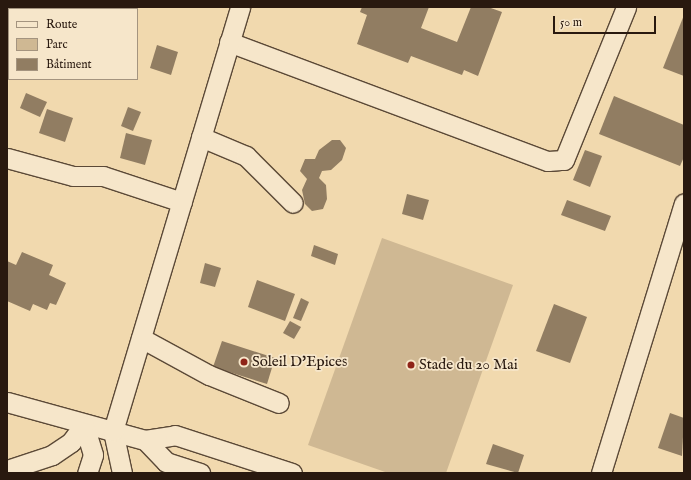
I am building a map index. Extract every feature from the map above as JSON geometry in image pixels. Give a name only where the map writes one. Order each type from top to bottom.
[{"type":"street","points":[[122,473],[113,431],[240,7]]},
{"type":"street","points":[[229,42],[548,161],[564,160],[626,7]]},
{"type":"street","points":[[201,137],[246,156],[293,203]]},
{"type":"street","points":[[7,158],[73,176],[109,177],[182,202]]},
{"type":"street","points":[[601,473],[684,203]]},
{"type":"street","points":[[141,338],[208,375],[279,403]]},
{"type":"street","points":[[7,402],[84,425],[145,440],[175,435],[292,473]]},
{"type":"street","points":[[7,470],[52,455],[70,442],[84,425]]},
{"type":"street","points":[[84,425],[93,455],[87,473]]},
{"type":"street","points":[[145,440],[166,462],[200,473]]},
{"type":"green space","name":"Stade du 20 Mai","points":[[382,238],[513,285],[446,473],[388,473],[308,445]]},
{"type":"building","points":[[362,7],[429,7],[421,28],[457,42],[471,7],[488,7],[502,12],[478,76],[464,70],[462,75],[411,56],[408,63],[357,44],[367,15],[360,12]]},
{"type":"building","points":[[684,15],[684,76],[663,68]]},
{"type":"building","points":[[157,45],[178,52],[171,75],[150,68]]},
{"type":"building","points":[[26,93],[47,102],[40,117],[20,108]]},
{"type":"building","points":[[614,96],[684,125],[684,157],[680,166],[599,134]]},
{"type":"building","points":[[128,107],[141,112],[133,131],[121,126]]},
{"type":"building","points":[[47,109],[73,118],[65,142],[39,133]]},
{"type":"building","points":[[126,133],[152,140],[145,165],[120,158]]},
{"type":"building","points":[[332,140],[340,140],[346,148],[342,160],[331,170],[322,171],[319,178],[326,185],[327,199],[323,209],[312,211],[305,204],[302,190],[307,179],[300,171],[305,159],[315,159],[319,150]]},
{"type":"building","points":[[585,150],[602,156],[590,187],[573,180]]},
{"type":"building","points":[[407,194],[429,200],[423,220],[402,214]]},
{"type":"building","points":[[567,200],[611,216],[605,231],[561,215]]},
{"type":"building","points":[[314,245],[338,254],[335,265],[311,256]]},
{"type":"building","points":[[22,252],[53,265],[49,275],[66,283],[56,305],[50,303],[47,310],[33,304],[30,311],[7,301],[7,261],[16,265]]},
{"type":"building","points":[[205,263],[221,268],[215,287],[200,283]]},
{"type":"building","points":[[257,280],[295,294],[285,321],[248,307]]},
{"type":"building","points":[[301,298],[309,302],[301,321],[293,318]]},
{"type":"building","points":[[554,304],[587,317],[570,363],[536,351]]},
{"type":"building","points":[[290,321],[301,327],[294,339],[283,333]]},
{"type":"building","name":"Soleil D'Epices","points":[[222,341],[275,358],[267,384],[213,367]]},
{"type":"building","points":[[670,413],[684,418],[682,456],[658,448]]},
{"type":"building","points":[[493,444],[524,455],[518,473],[486,464]]},
{"type":"place","name":"Soleil D'Epices","points":[[244,362]]},
{"type":"place","name":"Stade du 20 Mai","points":[[411,365]]}]
